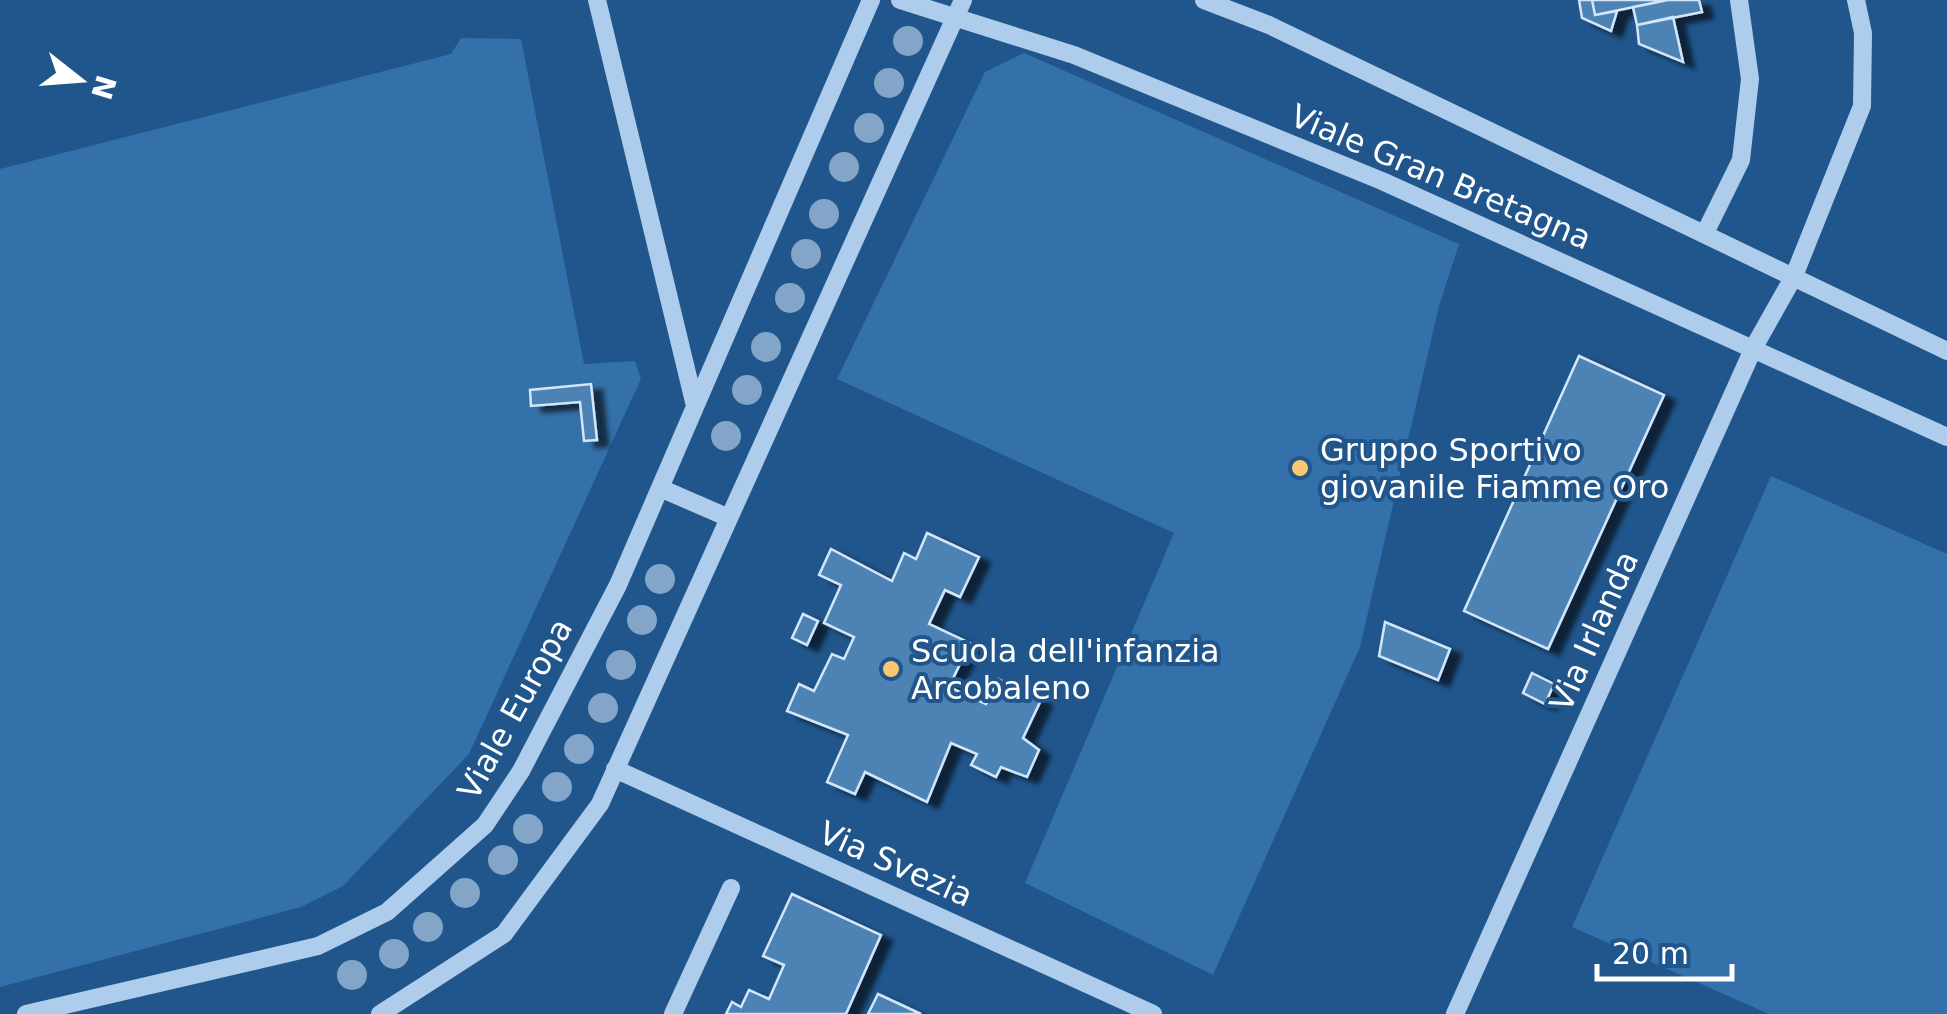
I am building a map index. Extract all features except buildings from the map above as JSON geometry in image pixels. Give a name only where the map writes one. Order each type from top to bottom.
[{"type":"street","points":[[596,0],[695,406]]},
{"type":"street","name":"Viale Europa","points":[[26,1014],[318,946],[387,912],[485,825],[521,772],[618,584],[871,0]]},
{"type":"street","name":"Viale Gran Bretagna","points":[[900,0],[960,9],[1310,152],[1754,346],[1947,437]]},
{"type":"street","name":"Viale Gran Bretagna","points":[[1204,0],[1269,25],[1947,352]]},
{"type":"street","points":[[1705,233],[1741,160],[1750,79],[1739,0]]},
{"type":"street","name":"Via Irlanda","points":[[1455,1014],[1754,346],[1794,276],[1862,106],[1863,33],[1856,0]]},
{"type":"street","points":[[380,1014],[504,934],[600,804],[960,9]]},
{"type":"street","points":[[660,488],[729,518]]},
{"type":"street","name":"Via Svezia","points":[[615,770],[1153,1014]]},
{"type":"street","points":[[674,1014],[730,888]]},
{"type":"shaded area","points":[[461,38],[521,39],[584,364],[635,361],[641,379],[469,754],[343,886],[301,907],[0,987],[0,169],[451,54]]},
{"type":"shaded area","points":[[1024,53],[1459,244],[1439,306],[1360,647],[1213,975],[1025,883],[1174,533],[837,379],[985,72]]},
{"type":"shaded area","points":[[1771,476],[1947,554],[1947,1014],[1769,1014],[1572,927]]},
{"type":"place","name":"Gruppo Sportivo giovanile Fiamme Oro","points":[[1300,468]]},
{"type":"place","name":"Scuola dell'infanzia Arcobaleno","points":[[891,669]]}]
